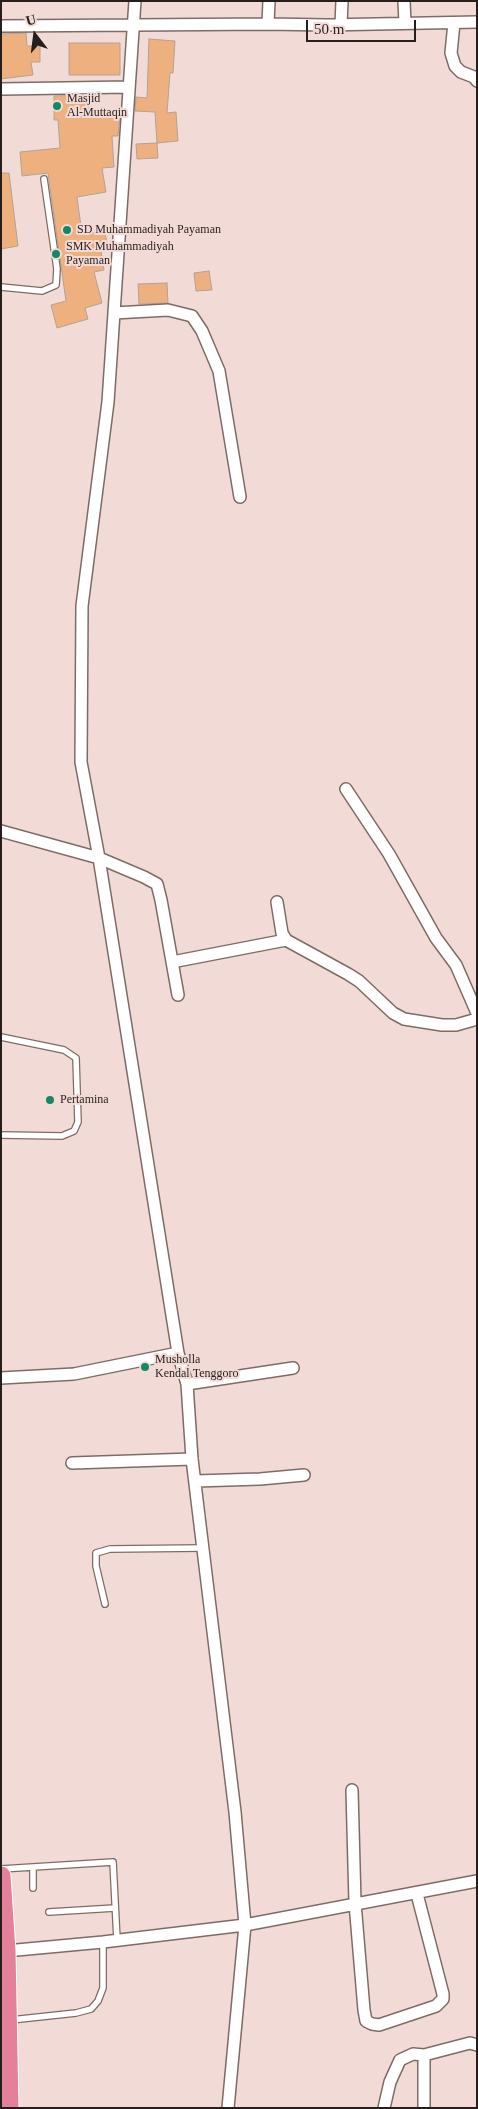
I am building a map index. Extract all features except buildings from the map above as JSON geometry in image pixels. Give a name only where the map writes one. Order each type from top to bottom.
[{"type":"highway","points":[[1,1876],[6,1951],[9,2108]]},
{"type":"street","points":[[135,1],[108,402],[82,606],[81,762],[99,858],[178,1353],[187,1384],[192,1459],[235,1812],[245,1925],[228,2108]]},
{"type":"street","points":[[268,1],[268,24]]},
{"type":"street","points":[[341,25],[342,1]]},
{"type":"street","points":[[404,1],[405,23]]},
{"type":"street","points":[[1,26],[341,25],[477,22]]},
{"type":"street","points":[[454,23],[451,53],[454,66],[477,81]]},
{"type":"street","points":[[1,89],[129,87]]},
{"type":"street","points":[[114,313],[168,310],[192,316],[202,331],[219,371],[240,497]]},
{"type":"street","points":[[346,789],[389,854],[436,938],[456,965],[477,1012]]},
{"type":"street","points":[[1,831],[99,858],[157,884],[162,900],[178,995]]},
{"type":"street","points":[[277,902],[282,933],[286,940],[348,974],[392,1013],[404,1019],[456,1026],[477,1019]]},
{"type":"street","points":[[172,962],[286,940]]},
{"type":"street","points":[[1,1378],[74,1374],[178,1353]]},
{"type":"street","points":[[187,1384],[293,1368]]},
{"type":"street","points":[[72,1464],[192,1459]]},
{"type":"street","points":[[196,1481],[260,1479],[304,1475]]},
{"type":"street","points":[[352,1790],[355,1903],[364,2010],[369,2023],[379,2025],[436,2006],[443,1999],[444,1994],[417,1894]]},
{"type":"street","points":[[6,1951],[103,1942],[245,1925],[355,1903],[417,1894],[477,1881]]},
{"type":"street","points":[[384,2108],[390,2082],[400,2060],[412,2054],[424,2054],[470,2043],[477,2045]]},
{"type":"street","points":[[424,2054],[424,2108]]},
{"type":"lane","points":[[1,287],[42,291],[56,285],[57,269],[44,178]]},
{"type":"lane","points":[[1,1037],[64,1050],[76,1058],[78,1122],[74,1131],[62,1136],[1,1135]]},
{"type":"lane","points":[[105,1604],[96,1566],[96,1553],[110,1549],[204,1548]]},
{"type":"lane","points":[[1,1869],[112,1862],[117,1940]]},
{"type":"lane","points":[[33,1867],[33,1888]]},
{"type":"lane","points":[[50,1912],[115,1908]]},
{"type":"lane","points":[[6,2020],[76,2013],[91,2009],[98,2000],[103,1988],[103,1942]]},
{"type":"place","name":"Masjid Al-Muttaqin","points":[[57,106]]},
{"type":"place","name":"SD Muhammadiyah Payaman","points":[[67,230]]},
{"type":"place","name":"SMK Muhammadiyah Payaman","points":[[56,254]]},
{"type":"place","name":"Pertamina","points":[[50,1100]]},
{"type":"place","name":"Musholla Kendal Tenggoro","points":[[145,1367]]}]
